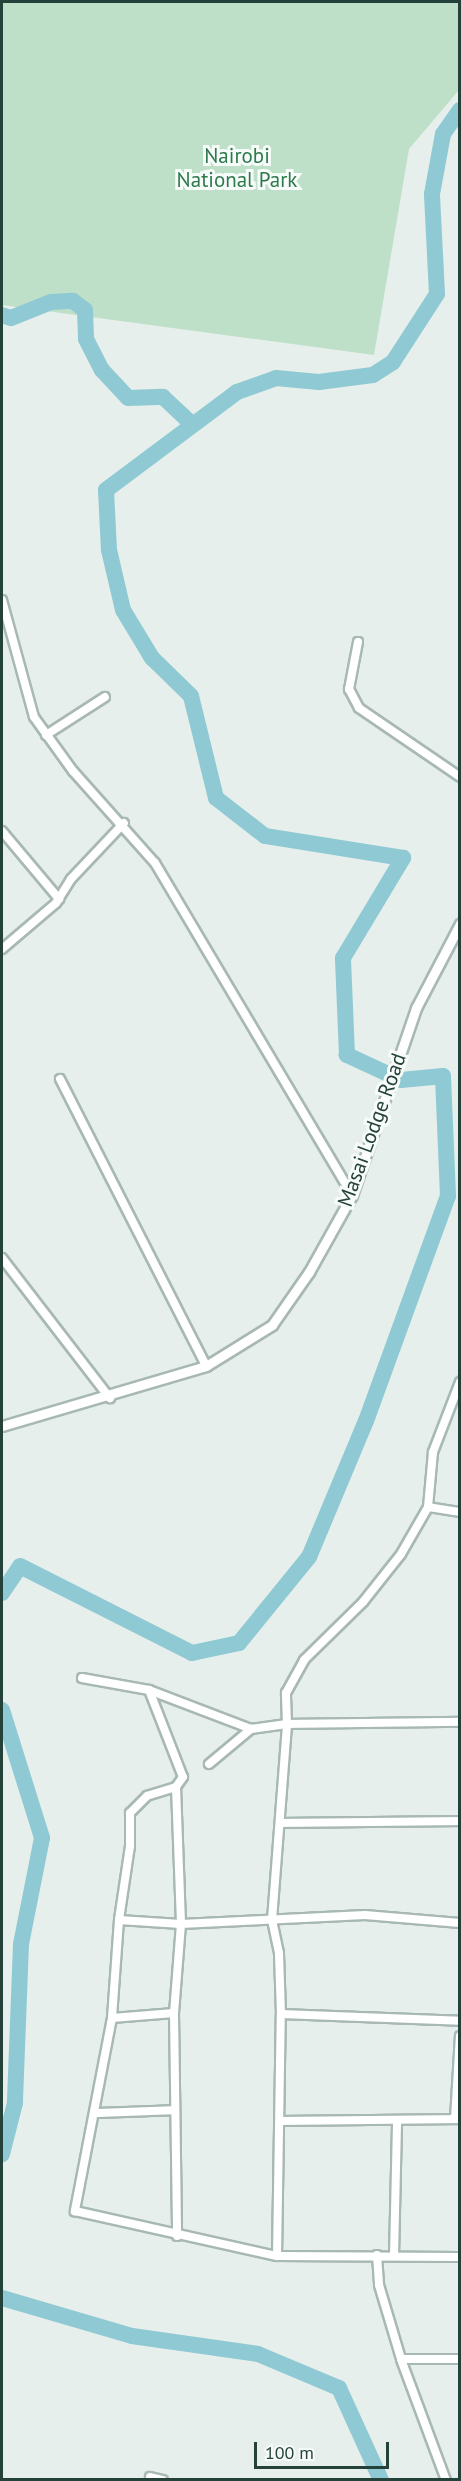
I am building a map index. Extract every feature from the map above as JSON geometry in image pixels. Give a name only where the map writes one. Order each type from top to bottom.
[{"type":"street","points":[[2,600],[34,717],[46,735],[124,823],[186,911],[352,1195]]},
{"type":"street","points":[[358,642],[349,689],[359,708],[459,777]]},
{"type":"street","points":[[46,735],[105,697]]},
{"type":"street","points":[[2,950],[59,899],[71,879],[124,823]]},
{"type":"street","points":[[2,831],[59,899]]},
{"type":"street","name":"Masai Lodge Road","points":[[2,1426],[111,1398],[206,1366],[272,1325],[309,1272],[352,1195],[416,1008],[459,924]]},
{"type":"street","points":[[60,1079],[206,1366]]},
{"type":"street","points":[[2,1258],[111,1398]]},
{"type":"street","points":[[277,2256],[282,2121],[281,2014],[279,1953],[272,1920],[281,1822],[287,1724],[286,1693],[304,1660],[363,1602],[428,1507],[433,1452],[459,1382]]},
{"type":"street","points":[[428,1507],[459,1512]]},
{"type":"street","points":[[82,1678],[148,1690],[251,1729],[287,1724],[459,1722]]},
{"type":"street","points":[[148,1690],[183,1777],[176,1787],[182,1924],[174,2013],[177,2236]]},
{"type":"street","points":[[209,1764],[251,1729]]},
{"type":"street","points":[[176,1787],[147,1796],[130,1813],[130,1846],[119,1920],[112,2018],[75,2211],[177,2236],[277,2256],[377,2255],[459,2258]]},
{"type":"street","points":[[281,1822],[459,1821]]},
{"type":"street","points":[[119,1920],[182,1924],[365,1915],[459,1923]]},
{"type":"street","points":[[112,2018],[174,2013]]},
{"type":"street","points":[[281,2014],[459,2021]]},
{"type":"street","points":[[282,2121],[457,2119],[459,2036]]},
{"type":"street","points":[[94,2113],[175,2110]]},
{"type":"street","points":[[394,2256],[398,2121]]},
{"type":"street","points":[[377,2255],[379,2285],[401,2359],[446,2480]]},
{"type":"street","points":[[401,2359],[459,2359]]},
{"type":"street","points":[[150,2477],[163,2480]]},
{"type":"green space","name":"Nairobi National Park","points":[[2,2],[459,2],[459,90],[409,149],[374,355],[2,305]]},
{"type":"waterway","points":[[2,1593],[20,1566],[192,1653],[239,1643],[309,1557],[366,1421],[448,1196],[443,1076],[401,1080],[347,1055],[343,958],[403,858],[265,836],[216,798],[191,696],[152,658],[123,610],[109,550],[106,490],[237,392],[276,378],[319,382],[373,375],[393,362],[437,294],[432,194],[443,134],[460,110]]},
{"type":"waterway","points":[[2,315],[11,318],[51,302],[73,301],[85,310],[86,339],[102,370],[128,398],[163,397],[192,424]]},
{"type":"waterway","points":[[2,1710],[42,1838],[21,1944],[15,2103],[2,2154]]},
{"type":"waterway","points":[[2,2298],[132,2336],[258,2354],[339,2388],[381,2480]]}]
